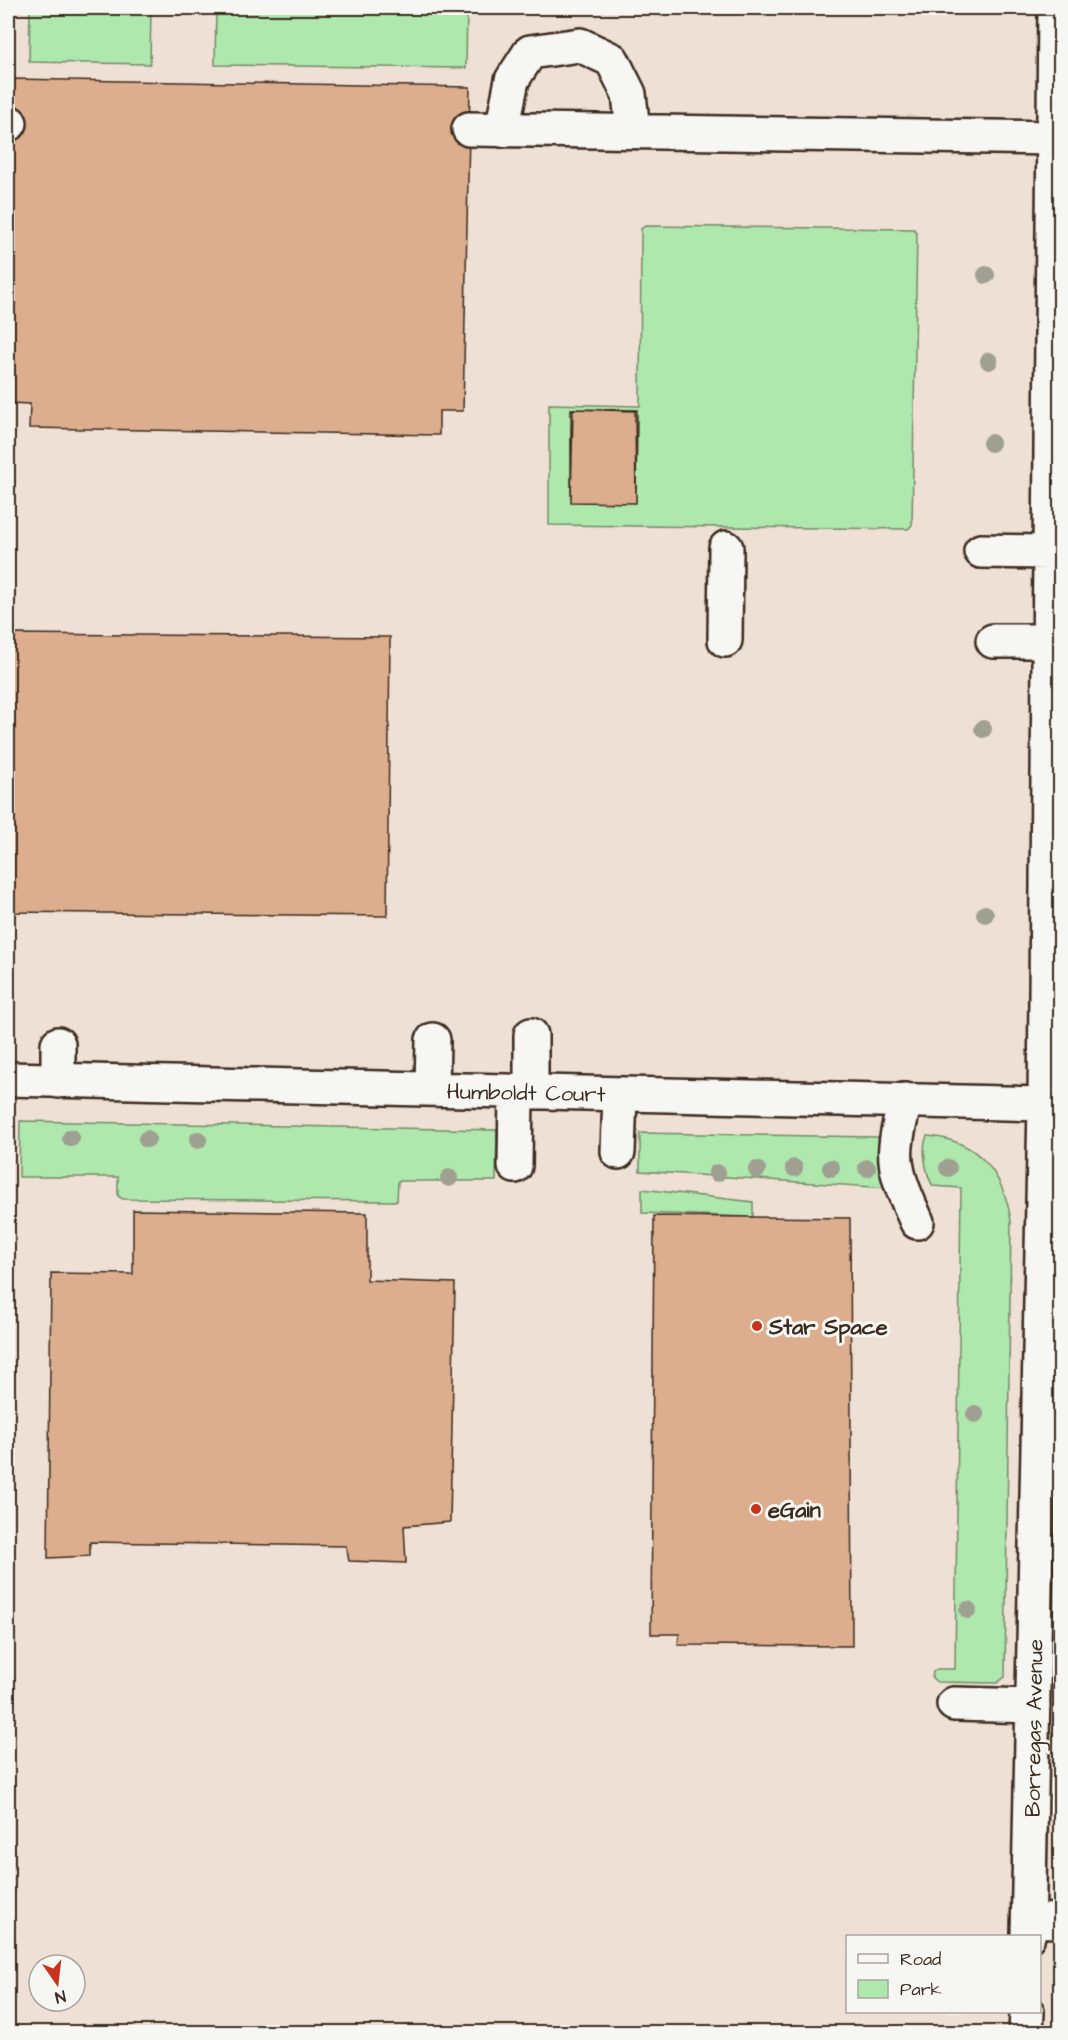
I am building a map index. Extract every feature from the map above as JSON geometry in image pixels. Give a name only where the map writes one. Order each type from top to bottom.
[{"type":"street","name":"Borregas Avenue","points":[[1039,1926],[1033,1706],[1045,1104],[1053,938],[1049,641],[1050,552],[1056,470],[1055,8]]},
{"type":"street","points":[[502,130],[512,80],[530,52],[580,45],[612,60],[629,94],[633,131]]},
{"type":"street","points":[[469,129],[1054,138]]},
{"type":"street","points":[[725,640],[726,548]]},
{"type":"street","points":[[981,551],[1050,552]]},
{"type":"street","points":[[993,641],[1049,641]]},
{"type":"street","points":[[515,1166],[531,1035]]},
{"type":"street","points":[[432,1089],[433,1040]]},
{"type":"street","points":[[58,1044],[58,1081]]},
{"type":"street","name":"Humboldt Court","points":[[8,1079],[1045,1104]]},
{"type":"street","points":[[618,1152],[620,1094]]},
{"type":"street","points":[[905,1100],[895,1148],[904,1194],[917,1222]]},
{"type":"street","points":[[954,1704],[1033,1706]]},
{"type":"street","points":[[1026,2032],[1027,2013]]},
{"type":"shaded area","points":[[8,8],[1060,8],[1060,2032],[8,2032]]},
{"type":"green space","points":[[30,8],[151,8],[150,64],[29,62]]},
{"type":"green space","points":[[216,8],[467,8],[466,68],[215,65]]},
{"type":"green space","points":[[645,226],[914,229],[917,234],[912,525],[908,529],[549,525],[549,404],[640,406],[641,229]]},
{"type":"green space","points":[[20,1121],[497,1130],[496,1181],[398,1181],[397,1201],[123,1199],[118,1196],[118,1177],[19,1177]]},
{"type":"green space","points":[[640,1133],[878,1137],[887,1188],[640,1171]]},
{"type":"green space","points":[[927,1136],[961,1144],[986,1162],[1002,1188],[1011,1221],[1005,1677],[997,1683],[937,1682],[932,1678],[933,1672],[937,1669],[955,1669],[961,1188],[933,1186],[925,1161],[924,1147]]},
{"type":"green space","points":[[642,1189],[753,1202],[753,1217],[642,1213]]},
{"type":"building","points":[[11,79],[470,87],[463,411],[439,411],[439,435],[29,428],[30,404],[8,403]]},
{"type":"building","points":[[571,409],[635,411],[636,503],[571,502]]},
{"type":"building","points":[[573,409],[637,410],[636,503],[571,502]]},
{"type":"building","points":[[9,634],[390,637],[387,916],[8,912]]},
{"type":"building","points":[[133,1210],[367,1213],[367,1280],[455,1283],[450,1522],[404,1526],[406,1563],[349,1561],[346,1546],[90,1542],[90,1556],[48,1558],[51,1273],[133,1274]]},
{"type":"building","points":[[654,1216],[850,1218],[852,1646],[678,1645],[679,1634],[651,1634]]},
{"type":"place","name":"Star Space","points":[[757,1326]]},
{"type":"place","name":"eGain","points":[[756,1509]]}]
